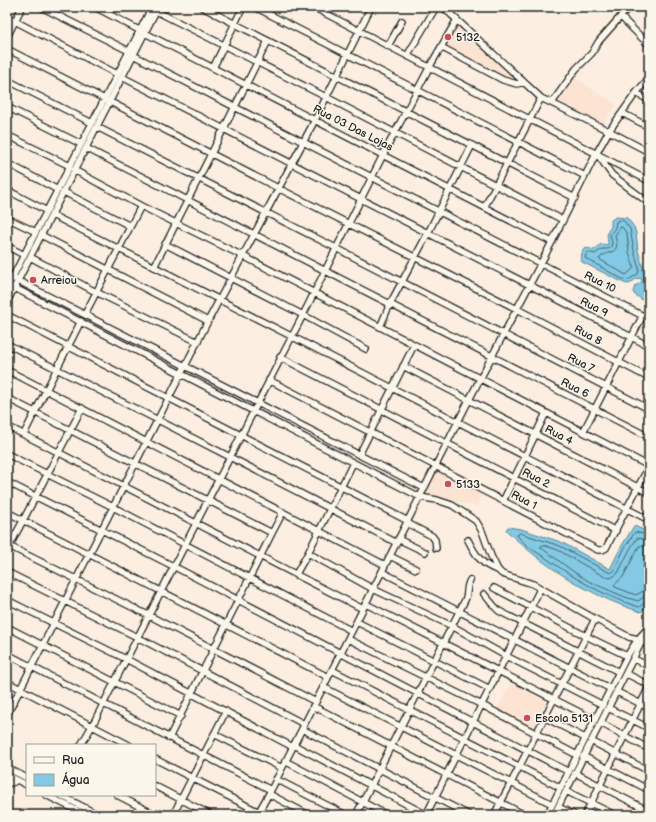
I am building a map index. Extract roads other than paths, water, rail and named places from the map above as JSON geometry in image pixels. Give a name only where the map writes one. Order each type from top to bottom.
[{"type":"street","points":[[7,37],[22,7]]},
{"type":"street","name":"Rua 10","points":[[41,7],[649,319]]},
{"type":"street","name":"Rua 03 Das Lojas","points":[[95,7],[485,206],[552,242]]},
{"type":"street","points":[[202,7],[575,198]]},
{"type":"street","points":[[212,68],[243,7]]},
{"type":"street","points":[[254,7],[585,176]]},
{"type":"street","points":[[313,7],[649,181]]},
{"type":"street","points":[[8,712],[182,375],[208,321],[315,120],[358,30],[371,7]]},
{"type":"street","points":[[407,56],[436,7]]},
{"type":"street","points":[[443,7],[541,98],[649,152]]},
{"type":"street","points":[[552,103],[576,69],[592,53],[599,41],[629,7]]},
{"type":"street","points":[[7,302],[9,286],[12,278],[61,191],[81,144],[94,125],[153,8],[563,220]]},
{"type":"street","name":"Rua 9","points":[[7,17],[529,286],[649,346]]},
{"type":"street","points":[[621,17],[649,45]]},
{"type":"street","points":[[82,744],[268,380],[303,315],[313,292],[383,155],[456,20]]},
{"type":"street","points":[[388,46],[402,21]]},
{"type":"street","points":[[154,267],[268,41]]},
{"type":"street","points":[[441,47],[503,80],[516,84],[524,82]]},
{"type":"street","name":"Rua 8","points":[[7,48],[649,378]]},
{"type":"street","points":[[257,813],[270,792],[469,400],[575,198],[596,154],[609,131],[636,93],[649,78]]},
{"type":"street","name":"Rua 7","points":[[7,80],[649,409]]},
{"type":"street","points":[[642,86],[649,85]]},
{"type":"street","points":[[636,93],[649,100]]},
{"type":"street","points":[[485,206],[541,98]]},
{"type":"street","points":[[7,107],[81,144]]},
{"type":"street","points":[[622,113],[649,127]]},
{"type":"street","points":[[72,168],[86,148],[94,125]]},
{"type":"street","points":[[7,134],[141,206],[380,326],[649,466],[616,531]]},
{"type":"street","points":[[380,326],[472,146]]},
{"type":"street","name":"Rua 6","points":[[86,148],[649,437]]},
{"type":"street","points":[[596,154],[612,175],[649,203]]},
{"type":"street","points":[[7,163],[130,226]]},
{"type":"street","points":[[7,190],[154,267],[649,520]]},
{"type":"street","points":[[85,314],[141,206]]},
{"type":"street","points":[[7,218],[208,321]]},
{"type":"street","points":[[12,278],[30,257],[38,234]]},
{"type":"street","points":[[165,244],[366,349]]},
{"type":"street","points":[[7,246],[24,255]]},
{"type":"street","points":[[30,257],[96,292],[198,342]]},
{"type":"street","points":[[12,278],[424,488]]},
{"type":"street","points":[[9,286],[420,497],[437,500],[452,505],[476,521],[482,531],[498,570]]},
{"type":"street","points":[[7,315],[341,486],[432,536],[435,540],[436,548]]},
{"type":"street","points":[[582,432],[643,316]]},
{"type":"street","points":[[24,434],[81,322]]},
{"type":"street","points":[[7,344],[330,508],[398,541],[425,552]]},
{"type":"street","points":[[358,455],[414,345]]},
{"type":"street","name":"Rua 2","points":[[280,357],[616,531]]},
{"type":"street","name":"Rua 4","points":[[403,366],[649,493]]},
{"type":"street","points":[[7,370],[385,565]]},
{"type":"street","name":"Rua 1","points":[[268,380],[598,550],[606,548],[616,531]]},
{"type":"street","points":[[7,398],[69,431],[272,533]]},
{"type":"street","points":[[82,408],[8,547],[148,615],[392,747],[525,815]]},
{"type":"street","points":[[503,501],[546,413]]},
{"type":"street","points":[[7,426],[296,574],[443,644],[595,720]]},
{"type":"street","points":[[7,454],[113,507],[352,631]]},
{"type":"street","points":[[296,574],[353,463]]},
{"type":"street","points":[[7,482],[101,531],[174,566],[418,694],[649,811]]},
{"type":"street","points":[[7,512],[328,678]]},
{"type":"street","points":[[169,738],[283,512]]},
{"type":"street","points":[[468,540],[481,562],[491,568],[498,570],[505,575],[533,584],[629,637],[640,640],[649,645]]},
{"type":"street","points":[[308,553],[374,588],[452,626],[506,656],[649,728]]},
{"type":"street","points":[[390,556],[416,570]]},
{"type":"street","points":[[7,572],[137,637],[469,815]]},
{"type":"street","points":[[382,572],[611,689]]},
{"type":"street","points":[[356,815],[460,611],[467,596],[467,586],[470,580]]},
{"type":"street","points":[[494,588],[627,656]]},
{"type":"street","points":[[7,600],[126,659],[427,815],[540,589]]},
{"type":"street","points":[[484,594],[499,611],[619,672]]},
{"type":"street","points":[[494,815],[595,619]]},
{"type":"street","points":[[357,622],[490,689]]},
{"type":"street","points":[[7,627],[181,716]]},
{"type":"street","points":[[588,740],[601,723],[611,689],[627,656],[647,629]]},
{"type":"street","points":[[348,639],[649,790]]},
{"type":"street","points":[[547,815],[552,804],[563,789],[572,772],[588,740],[595,720],[617,692],[634,659],[640,640]]},
{"type":"street","points":[[7,654],[204,755],[309,815]]},
{"type":"street","points":[[634,659],[649,666]]},
{"type":"street","points":[[332,670],[615,815]]},
{"type":"street","points":[[585,815],[649,686],[626,674]]},
{"type":"street","points":[[7,682],[127,744]]},
{"type":"street","points":[[323,687],[552,804]]},
{"type":"street","points":[[617,692],[649,708]]},
{"type":"street","points":[[173,815],[226,711]]},
{"type":"street","points":[[544,717],[649,771]]},
{"type":"street","points":[[601,723],[649,749]]},
{"type":"street","points":[[214,734],[282,768]]},
{"type":"street","points":[[156,760],[257,813],[266,815]]},
{"type":"street","points":[[285,762],[387,815]]},
{"type":"street","points":[[7,768],[26,778]]},
{"type":"street","points":[[7,775],[26,785]]},
{"type":"street","points":[[276,779],[346,815]]},
{"type":"street","points":[[7,784],[16,780]]},
{"type":"street","points":[[156,787],[210,815]]},
{"type":"street","points":[[554,815],[563,789]]},
{"type":"street","points":[[62,796],[99,815]]},
{"type":"street","points":[[119,796],[156,815]]},
{"type":"street","points":[[56,797],[86,815]]},
{"type":"street","points":[[558,807],[575,815]]},
{"type":"street","points":[[7,813],[12,815]]},
{"type":"water","points":[[616,217],[627,218],[634,227],[643,272],[646,277],[649,277],[649,304],[633,292],[635,286],[642,282],[641,278],[636,279],[629,284],[624,283],[582,262],[581,260],[584,249],[587,248],[594,250],[601,244],[608,245],[607,233],[611,227],[611,220]]},
{"type":"water","points":[[634,526],[649,532],[649,604],[641,612],[604,598],[569,579],[536,556],[506,530],[508,527],[521,529],[561,542],[610,569]]},
{"type":"place","name":"5132","points":[[448,37]]},
{"type":"place","name":"Arreiou","points":[[33,280]]},
{"type":"place","name":"5133","points":[[448,484]]},
{"type":"place","name":"Escola 5131","points":[[527,718]]}]
